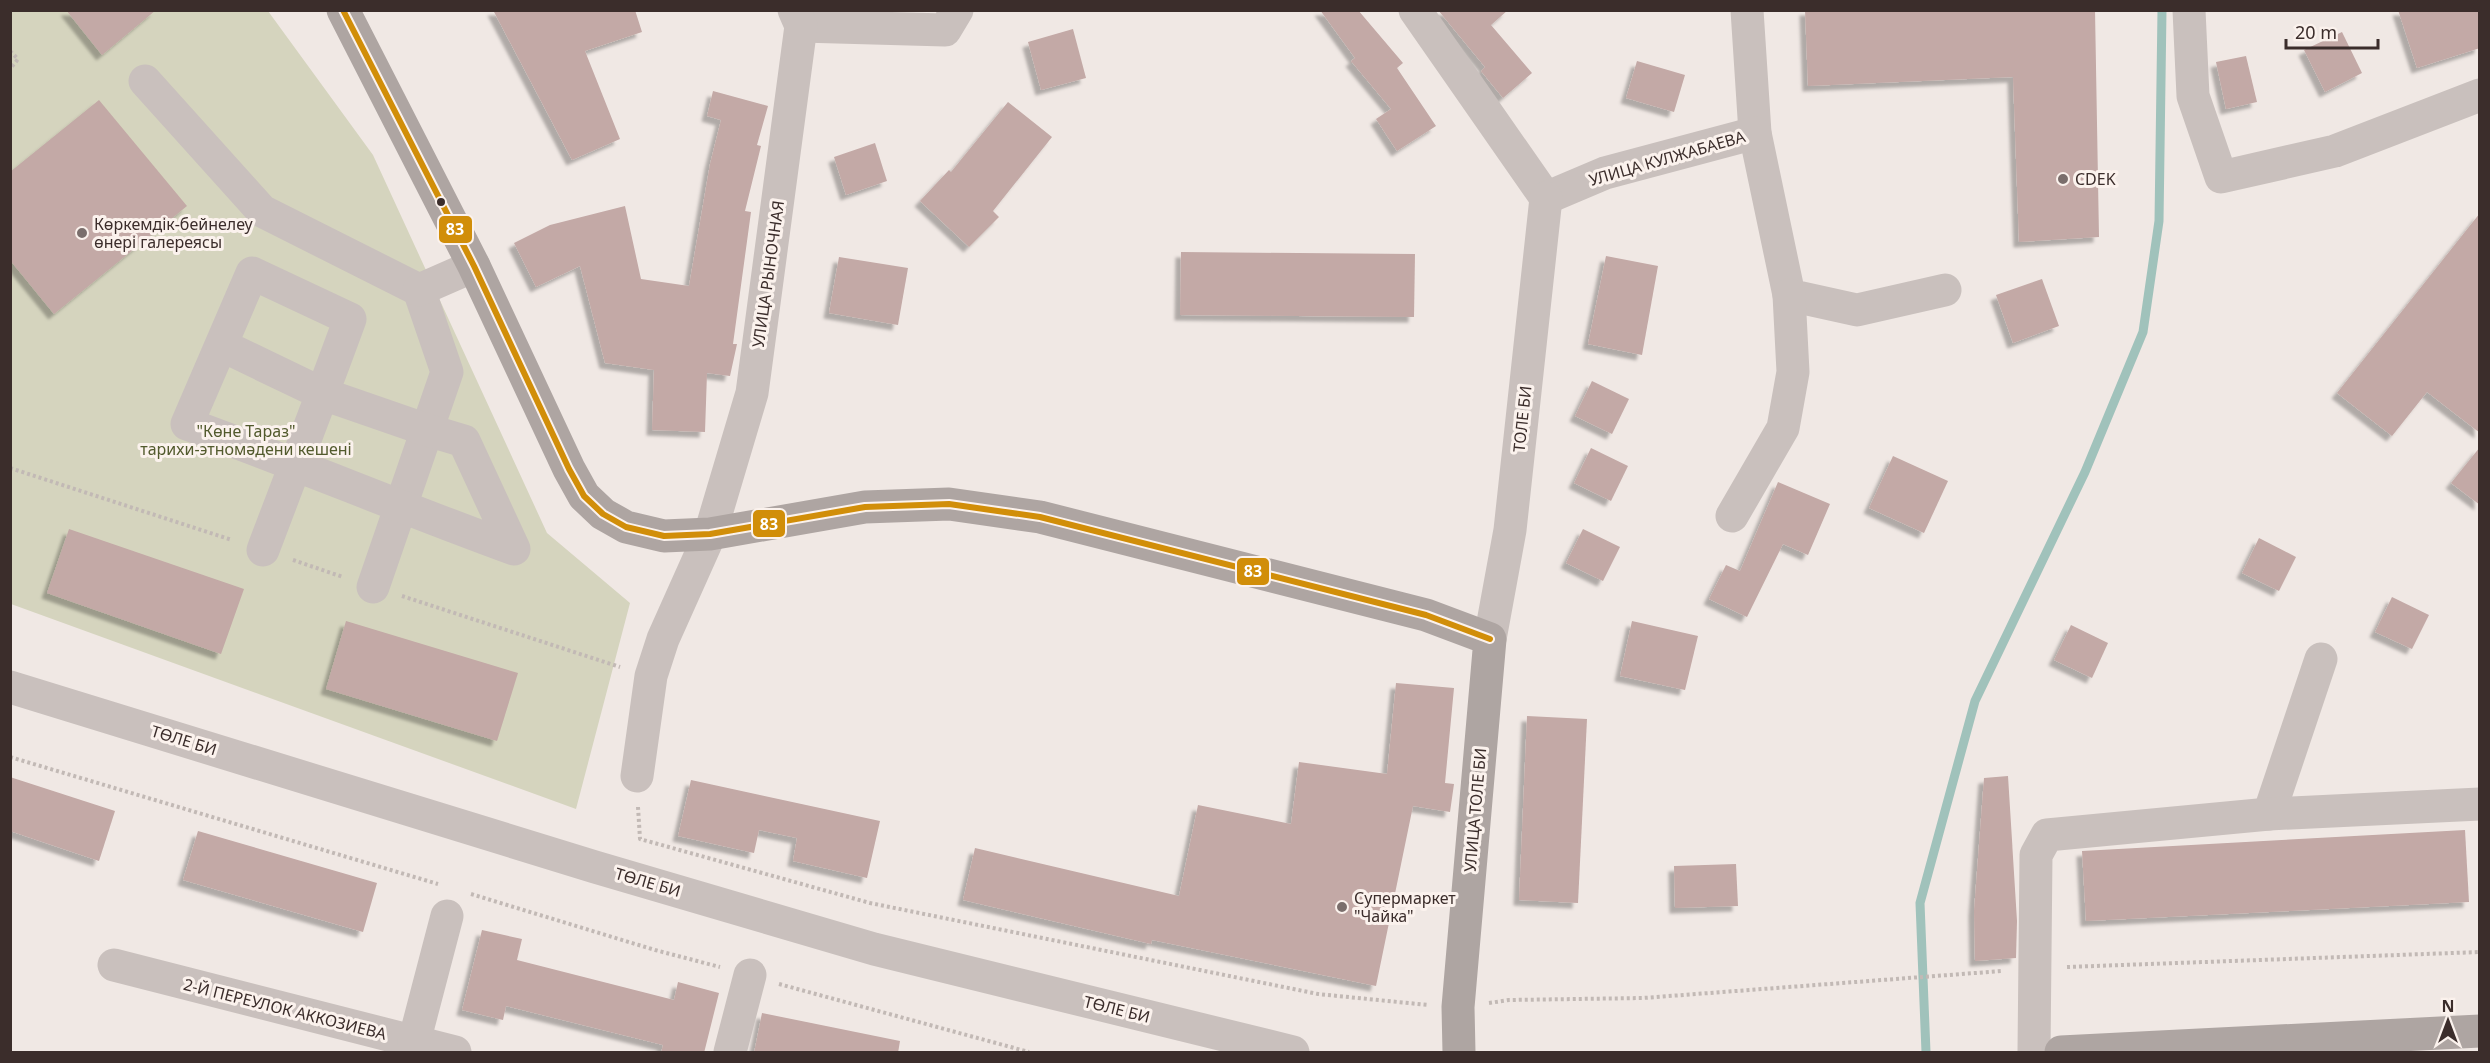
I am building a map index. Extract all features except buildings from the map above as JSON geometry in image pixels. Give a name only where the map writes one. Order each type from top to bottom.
[{"type":"main road","points":[[343,10],[474,266],[564,459],[584,496],[603,514],[626,527],[664,536],[710,534],[865,507],[950,504],[1052,520],[1426,615],[1490,639]]},
{"type":"main road","name":"УЛИЦА ТОЛЕ БИ","points":[[1459,1053],[1458,1008],[1490,639]]},
{"type":"main road","points":[[2061,1053],[2480,1031]]},
{"type":"street","points":[[797,18],[945,30],[957,10]]},
{"type":"street","points":[[1415,10],[1546,198]]},
{"type":"street","name":"УЛИЦА КУЛЖАБАЕВА","points":[[1732,516],[1783,428],[1793,372],[1789,296],[1755,133],[1747,10]]},
{"type":"street","points":[[2189,10],[2193,96],[2221,177],[2335,151],[2480,95]]},
{"type":"street","name":"УЛИЦА РЫНОЧНАЯ","points":[[637,776],[651,675],[663,639],[710,534],[752,393],[797,18]]},
{"type":"street","points":[[146,81],[262,211],[419,290],[447,372],[373,586]]},
{"type":"street","name":"УЛИЦА КУЛЖАБАЕВА","points":[[1546,198],[1605,173],[1755,133]]},
{"type":"street","name":"ТОЛЕ БИ","points":[[1490,639],[1510,530],[1546,198]]},
{"type":"street","points":[[419,290],[474,266]]},
{"type":"street","points":[[221,345],[323,394],[464,441],[514,549],[400,507],[296,463],[187,424],[221,345],[252,273],[350,320],[323,394],[296,463],[263,550]]},
{"type":"street","points":[[1789,296],[1857,310],[1945,290]]},
{"type":"street","points":[[2269,814],[2321,659]]},
{"type":"street","name":"ТӨЛЕ БИ","points":[[10,687],[595,867],[874,949],[1293,1053]]},
{"type":"street","points":[[2034,1053],[2036,855],[2047,835],[2269,814],[2480,804]]},
{"type":"street","points":[[414,1042],[453,898]]},
{"type":"street","name":"2-Й ПЕРЕУЛОК АККОЗИЕВА","points":[[114,965],[455,1053]]},
{"type":"street","points":[[730,1053],[750,975]]},
{"type":"path","points":[[10,51],[18,59],[10,69]]},
{"type":"path","points":[[10,468],[651,675]]},
{"type":"path","points":[[10,757],[453,898],[750,975],[1029,1053]]},
{"type":"path","points":[[637,776],[640,839],[881,905],[1318,994],[1458,1008],[1509,1000],[1642,998],[2034,969],[2480,952]]},
{"type":"green space","name":"\"Көне Тараз\" тарихи-этномәдени кешені","points":[[10,11],[268,11],[373,155],[547,533],[630,603],[576,809],[11,604]]},
{"type":"waterway","points":[[1926,1052],[1920,903],[1975,701],[2085,472],[2143,332],[2159,221],[2162,10]]},
{"type":"transit line","name":"83","points":[[343,10],[474,266],[569,469],[584,496],[603,514],[626,527],[664,536],[710,534],[865,507],[949,504],[1040,517],[1426,615],[1490,639]]},
{"type":"place","name":"CDEK","points":[[2063,179]]},
{"type":"place","name":"Көркемдік-бейнелеу өнері галереясы","points":[[82,233]]},
{"type":"place","name":"Супермаркет \"Чайка\"","points":[[1342,907]]}]
